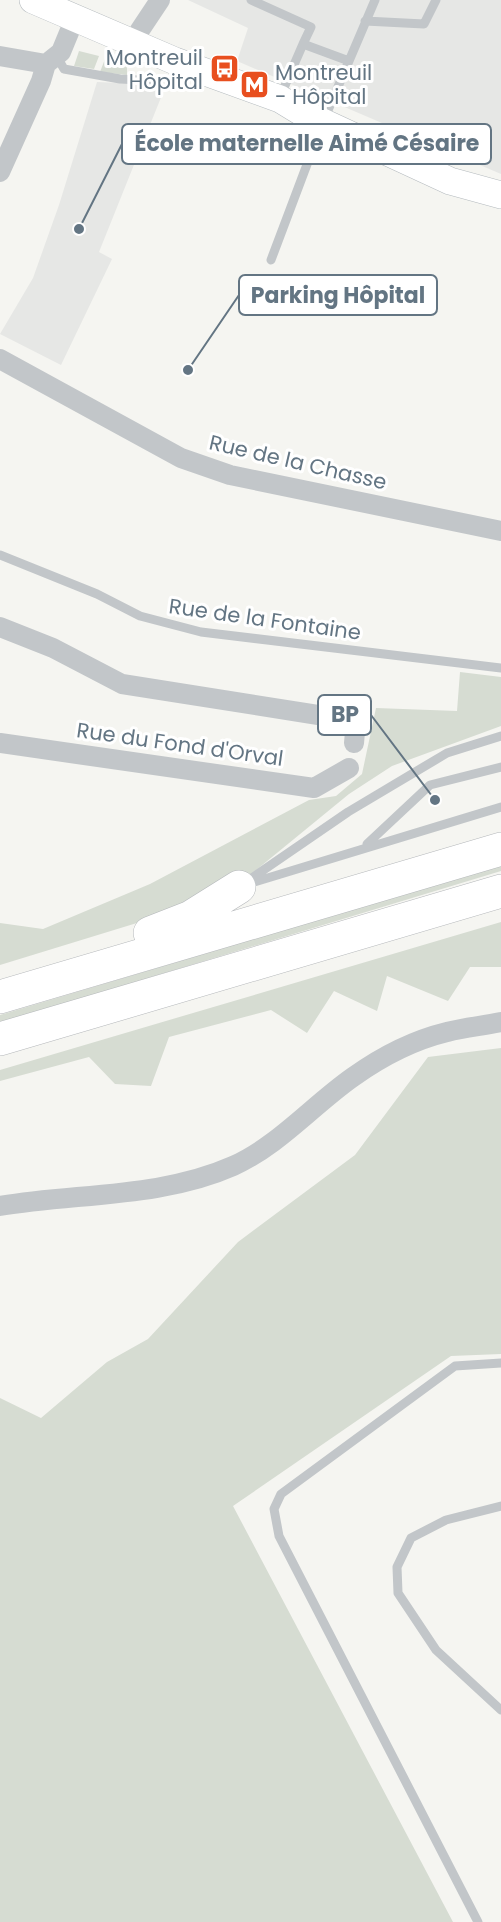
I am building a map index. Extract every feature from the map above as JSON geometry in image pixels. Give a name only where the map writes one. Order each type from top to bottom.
[{"type":"highway","points":[[0,997],[501,849]]},
{"type":"highway","points":[[102,968],[131,940],[191,917],[239,887]]},
{"type":"highway","points":[[0,1039],[501,891]]},
{"type":"main road","points":[[33,0],[75,14],[136,44],[279,99],[450,181],[501,195]]},
{"type":"street","points":[[136,44],[140,30],[160,0]]},
{"type":"street","points":[[0,172],[41,81],[75,14]]},
{"type":"street","points":[[0,56],[51,61]]},
{"type":"street","name":"Rue de la Chasse","points":[[0,359],[181,458],[230,475],[501,531]]},
{"type":"street","points":[[0,627],[53,648],[122,684],[356,721],[354,743]]},
{"type":"street","name":"Rue du Fond d'Orval","points":[[0,743],[314,788],[349,768]]},
{"type":"street","points":[[0,1206],[170,1185],[234,1166],[258,1152],[352,1077],[383,1057],[447,1032],[501,1022]]},
{"type":"lane","points":[[250,0],[311,27],[279,99]]},
{"type":"lane","points":[[271,260],[323,122],[375,0]]},
{"type":"lane","points":[[365,21],[424,24],[436,0]]},
{"type":"lane","points":[[303,44],[349,61]]},
{"type":"lane","points":[[51,61],[64,69],[120,80],[159,81]]},
{"type":"lane","name":"Rue de la Fontaine","points":[[0,555],[97,594],[140,616],[201,632],[501,668]]},
{"type":"lane","points":[[239,887],[348,812],[447,753],[501,736]]},
{"type":"lane","points":[[364,847],[430,785],[501,767]]},
{"type":"lane","points":[[239,887],[501,807]]},
{"type":"lane","points":[[478,1922],[279,1536],[274,1509],[281,1494],[454,1366],[501,1363]]},
{"type":"lane","points":[[501,1506],[446,1520],[411,1538],[397,1567],[398,1593],[436,1650],[501,1710]]},
{"type":"shaded area","points":[[188,0],[501,0],[501,174],[237,61],[248,28]]},
{"type":"shaded area","points":[[79,51],[99,56],[94,69],[74,66]]},
{"type":"shaded area","points":[[110,56],[127,64],[127,75],[100,72],[105,59]]},
{"type":"shaded area","points":[[97,82],[166,85],[99,252],[112,259],[61,365],[0,334],[33,278],[59,205]]},
{"type":"shaded area","points":[[460,672],[501,677],[501,726],[392,766],[349,794],[239,884],[189,907],[0,965],[0,923],[43,929],[150,884],[309,800],[336,796],[362,774],[376,708],[457,711]]},
{"type":"shaded area","points":[[501,865],[501,871],[0,1023],[0,1015]]},
{"type":"shaded area","points":[[501,922],[501,967],[470,967],[448,1001],[387,976],[377,1011],[334,991],[307,1033],[271,1010],[169,1037],[151,1086],[115,1084],[89,1057],[0,1081],[0,1070]]},
{"type":"shaded area","points":[[501,1048],[501,1354],[451,1356],[233,1506],[453,1922],[0,1922],[0,1398],[41,1418],[107,1362],[148,1339],[238,1242],[355,1155],[428,1057]]},
{"type":"place","name":"Montreuil Hôpital","points":[[224,69]]},
{"type":"place","name":"Montreuil - Hôpital","points":[[254,84]]},
{"type":"place","name":"École maternelle Aimé Césaire","points":[[79,229]]},
{"type":"place","name":"Parking Hôpital","points":[[188,370]]},
{"type":"place","name":"BP","points":[[435,800]]}]
